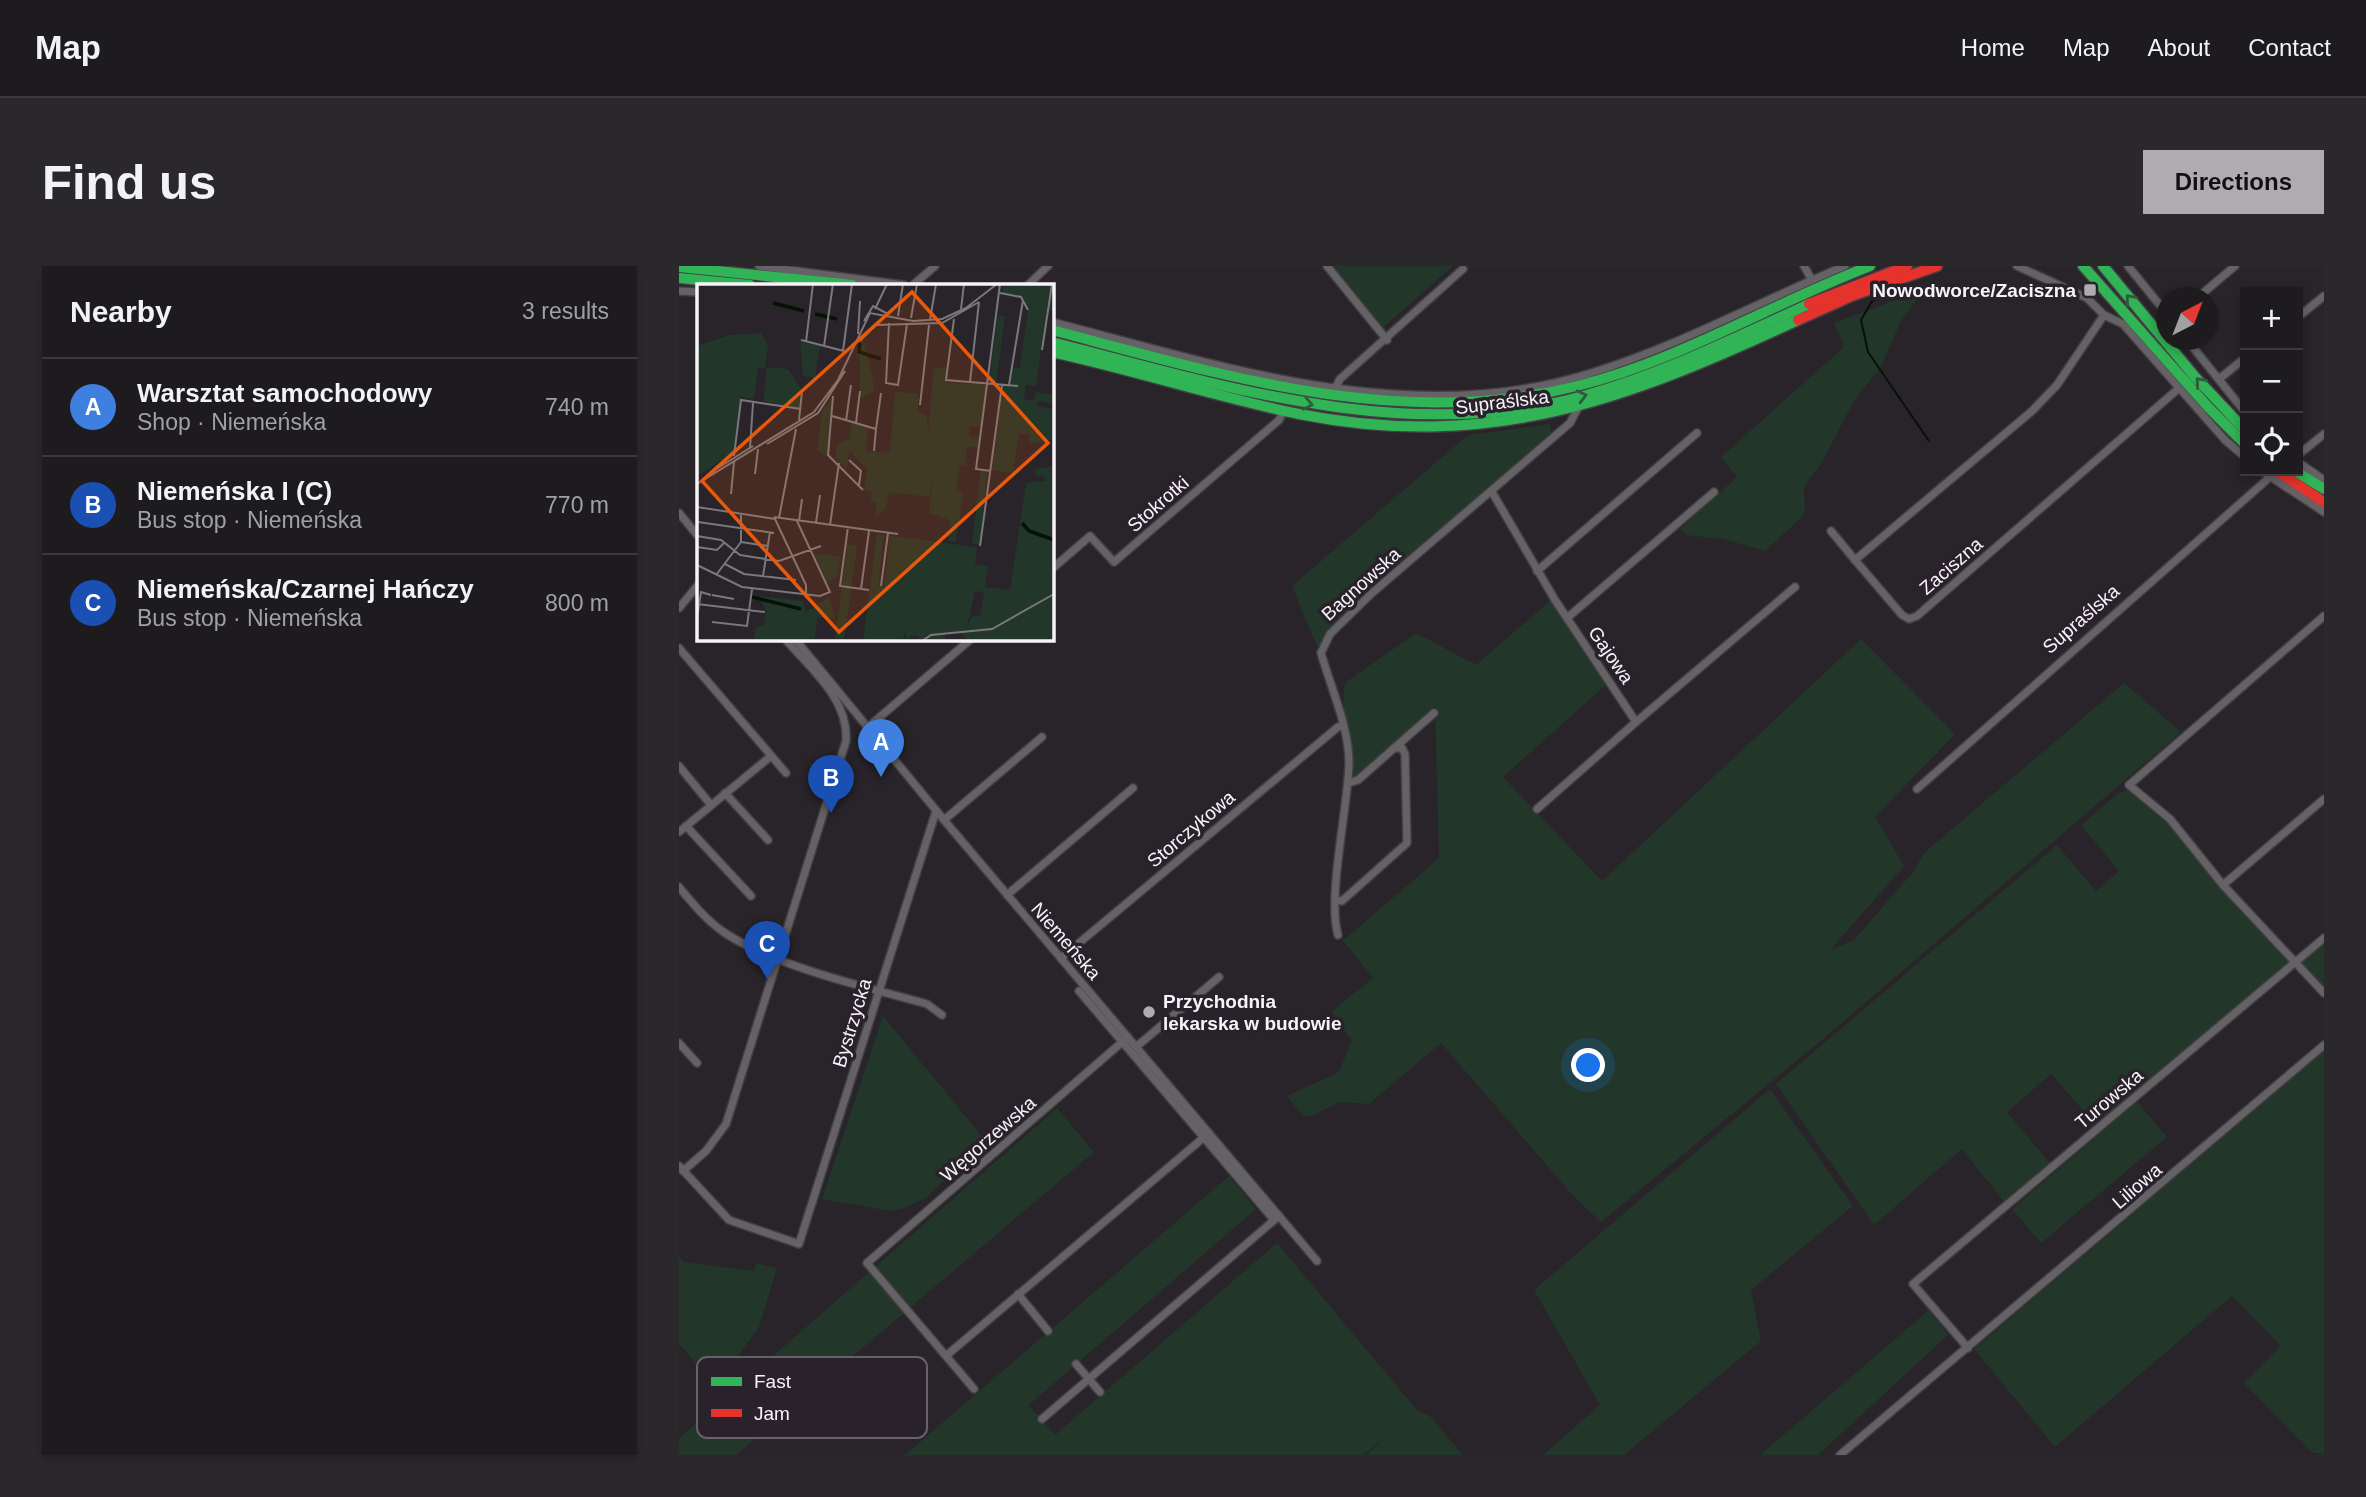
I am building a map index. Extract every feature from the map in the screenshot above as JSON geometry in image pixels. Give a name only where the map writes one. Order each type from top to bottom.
[{"type":"main road","points":[[1053,330],[1286,390],[1331,398],[1433,406],[1494,402],[1565,389],[1657,360],[1870,266]]},
{"type":"main road","points":[[1053,342],[1329,408],[1400,416],[1495,413],[1592,394],[1663,370],[1825,296],[1907,266]]},
{"type":"main road","name":"Supraślska","points":[[1053,352],[1102,362],[1284,410],[1368,424],[1435,426],[1493,423],[1578,408],[1666,380],[1835,302],[1937,266]]},
{"type":"main road","points":[[2084,266],[2208,407],[2240,439]]},
{"type":"main road","points":[[2103,266],[2195,377],[2240,425]]},
{"type":"main road","points":[[679,267],[842,284]]},
{"type":"main road","points":[[679,278],[740,284]]},
{"type":"main road","points":[[2278,476],[2324,502]]},
{"type":"main road","points":[[2303,476],[2324,489]]},
{"type":"street","points":[[759,266],[896,284]]},
{"type":"street","points":[[914,284],[936,266]]},
{"type":"street","points":[[1029,284],[1048,266]]},
{"type":"street","points":[[1327,266],[1387,340]]},
{"type":"street","points":[[1804,266],[1812,280]]},
{"type":"street","name":"Supraślska","points":[[1053,322],[1242,370],[1334,390],[1435,396],[1492,393],[1577,377],[1654,352],[1845,266]]},
{"type":"street","points":[[2017,266],[2087,299],[2103,315],[2130,330],[2178,389],[2224,440],[2240,453]]},
{"type":"street","points":[[2038,266],[2039,275]]},
{"type":"street","points":[[2039,275],[2044,266]]},
{"type":"street","points":[[2129,266],[2156,300]]},
{"type":"street","points":[[2210,287],[2235,266]]},
{"type":"street","points":[[1334,390],[1340,379],[1463,270]]},
{"type":"street","points":[[679,290],[697,292]]},
{"type":"street","points":[[2303,313],[2324,296]]},
{"type":"street","points":[[1855,560],[2032,411],[2057,385],[2103,315]]},
{"type":"street","points":[[2195,350],[2240,405]]},
{"type":"street","points":[[2220,379],[2240,362]]},
{"type":"street","name":"Zaciszna","points":[[1831,531],[1902,615],[1909,619],[1917,616],[2178,389]]},
{"type":"street","name":"Bagnowska","points":[[1338,935],[1335,924],[1336,900],[1349,760],[1343,726],[1321,653],[1330,634],[1372,593],[1570,423],[1578,408]]},
{"type":"street","name":"Stokrotki","points":[[1053,568],[1090,536],[1114,562],[1270,428],[1284,410]]},
{"type":"street","points":[[1537,571],[1697,433]]},
{"type":"street","points":[[2303,451],[2324,434]]},
{"type":"street","points":[[2303,465],[2324,480]]},
{"type":"street","name":"Supraślska","points":[[1917,789],[2272,476]]},
{"type":"street","points":[[2277,476],[2324,512]]},
{"type":"street","name":"Gajowa","points":[[1492,492],[1537,571],[1636,722]]},
{"type":"street","points":[[1567,618],[1714,492]]},
{"type":"street","points":[[679,513],[697,535]]},
{"type":"street","points":[[679,608],[697,586]]},
{"type":"street","points":[[1537,809],[1795,587]]},
{"type":"street","points":[[2324,616],[2129,785],[2170,819],[2223,885],[2324,993]]},
{"type":"street","points":[[681,1169],[706,1151],[726,1124],[845,746],[846,728],[834,697],[786,640]]},
{"type":"street","name":"Niemeńska","points":[[796,640],[1061,958],[1125,1040],[1136,1047],[1206,1135],[1317,1261]]},
{"type":"street","points":[[867,728],[970,640]]},
{"type":"street","points":[[679,648],[786,773]]},
{"type":"street","points":[[1348,783],[1358,780],[1434,713]]},
{"type":"street","name":"Storczykowa","points":[[1061,958],[1338,727],[1343,726]]},
{"type":"street","points":[[944,820],[1042,737]]},
{"type":"street","points":[[1336,900],[1342,901],[1407,843],[1405,754],[1402,748],[1394,748]]},
{"type":"street","points":[[679,832],[771,756]]},
{"type":"street","points":[[679,766],[711,805]]},
{"type":"street","points":[[1007,895],[1133,788]]},
{"type":"street","points":[[725,793],[768,840]]},
{"type":"street","points":[[2223,885],[2324,799]]},
{"type":"street","name":"Bystrzycka","points":[[681,1169],[729,1220],[799,1244],[936,811]]},
{"type":"street","points":[[686,826],[751,896]]},
{"type":"street","points":[[679,887],[708,920],[725,933],[778,958],[927,1004],[941,1015]]},
{"type":"street","name":"Turowska","points":[[1968,1348],[1913,1284],[2324,938]]},
{"type":"street","points":[[1136,1047],[1219,977]]},
{"type":"street","points":[[974,1389],[947,1355],[1206,1135],[1079,991]]},
{"type":"street","name":"Węgorzewska","points":[[947,1355],[867,1263],[1125,1040]]},
{"type":"street","points":[[679,1042],[697,1063]]},
{"type":"street","name":"Liliowa","points":[[1840,1455],[2324,1045]]},
{"type":"street","points":[[1042,1419],[1277,1218]]},
{"type":"street","points":[[1018,1294],[1048,1331]]},
{"type":"street","points":[[1076,1364],[1100,1392]]},
{"type":"green space","points":[[1330,266],[1453,266],[1380,330]]},
{"type":"green space","points":[[1933,279],[1901,321],[1881,367],[1855,399],[1821,464],[1809,479],[1804,489],[1805,509],[1802,517],[1765,551],[1723,539],[1686,535],[1680,529],[1737,477],[1721,457],[1844,347],[1834,323],[1909,295]]},
{"type":"green space","points":[[1550,424],[1551,434],[1317,647],[1292,586],[1468,435]]},
{"type":"green space","points":[[1551,600],[1607,684],[1503,777],[1602,881],[1861,639],[1955,734],[1875,817],[1904,866],[1831,949],[1853,941],[1913,872],[1925,852],[2124,683],[2181,732],[1823,1039],[1601,1222],[1575,1198],[1441,1043],[1369,1104],[1339,1102],[1311,1116],[1303,1116],[1287,1096],[1339,1072],[1352,1040],[1331,1012],[1373,978],[1341,938],[1346,938],[1439,858],[1435,706],[1351,781],[1343,706],[1346,682],[1416,633],[1476,665]]},
{"type":"green space","points":[[2129,790],[2161,815],[2288,962],[2096,1125],[2051,1074],[2007,1112],[2051,1164],[2005,1203],[1962,1149],[1874,1225],[1776,1084],[2057,845],[2096,891],[2119,871],[2081,825],[2117,794]]},
{"type":"green space","points":[[2324,940],[2324,990],[2298,963]]},
{"type":"green space","points":[[883,1016],[985,1140],[926,1198],[905,1208],[890,1211],[822,1199]]},
{"type":"green space","points":[[2324,1051],[2324,1455],[2311,1452],[2244,1383],[2281,1346],[2232,1296],[2055,1447],[1974,1349]]},
{"type":"green space","points":[[1770,1089],[1853,1206],[1751,1290],[1761,1341],[1624,1455],[1543,1455],[1600,1405],[1534,1290]]},
{"type":"green space","points":[[2137,1101],[2167,1137],[2041,1243],[2012,1209]]},
{"type":"green space","points":[[1057,1108],[1094,1152],[852,1357],[772,1357]]},
{"type":"green space","points":[[1229,1176],[1256,1209],[1029,1405],[1055,1435],[1277,1243],[1418,1411],[1429,1415],[1463,1455],[1366,1455],[1388,1435],[1363,1455],[905,1455]]},
{"type":"green space","points":[[679,1257],[684,1262],[754,1271],[756,1263],[777,1268],[759,1327],[737,1357],[697,1357],[697,1364],[679,1344]]},
{"type":"green space","points":[[1929,1310],[1948,1335],[1818,1455],[1760,1455]]},
{"type":"green space","points":[[697,1422],[697,1438],[756,1438],[736,1455],[679,1455],[679,1438]]},
{"type":"waterway","points":[[1902,287],[1872,301],[1861,320],[1868,352],[1929,441]]},
{"type":"traffic: fast","points":[[1053,330],[1181,364],[1312,392],[1378,400],[1444,403],[1511,398],[1577,386],[1652,362],[1870,266]]},
{"type":"traffic: fast","points":[[2083,266],[2208,407],[2240,439]]},
{"type":"traffic: fast","points":[[2103,266],[2195,377],[2240,425]]},
{"type":"traffic: fast","points":[[679,267],[842,284]]},
{"type":"traffic: fast","points":[[679,278],[740,284]]},
{"type":"traffic: fast","points":[[1053,342],[1182,376],[1316,404],[1383,412],[1450,414],[1517,410],[1583,396],[1698,355],[1809,304]]},
{"type":"traffic: fast","points":[[1053,352],[1299,414],[1368,424],[1434,426],[1496,422],[1556,411],[1616,394],[1675,373],[1798,320]]},
{"type":"traffic: fast","points":[[2303,476],[2324,489]]},
{"type":"traffic: jam","points":[[1809,304],[1907,266]]},
{"type":"traffic: jam","points":[[1798,320],[1854,295],[1937,266]]},
{"type":"traffic: jam","points":[[2285,476],[2324,502]]},
{"type":"place","name":"Nowodworce/Zaciszna","points":[[2090,290]]},
{"type":"place","name":"Warsztat samochodowy","points":[[881,777]]},
{"type":"place","name":"Niemeńska I (C)","points":[[831,813]]},
{"type":"place","name":"Niemeńska/Czarnej Hańczy","points":[[767,979]]},
{"type":"place","name":"Przychodnia lekarska w budowie","points":[[1149,1012]]}]
